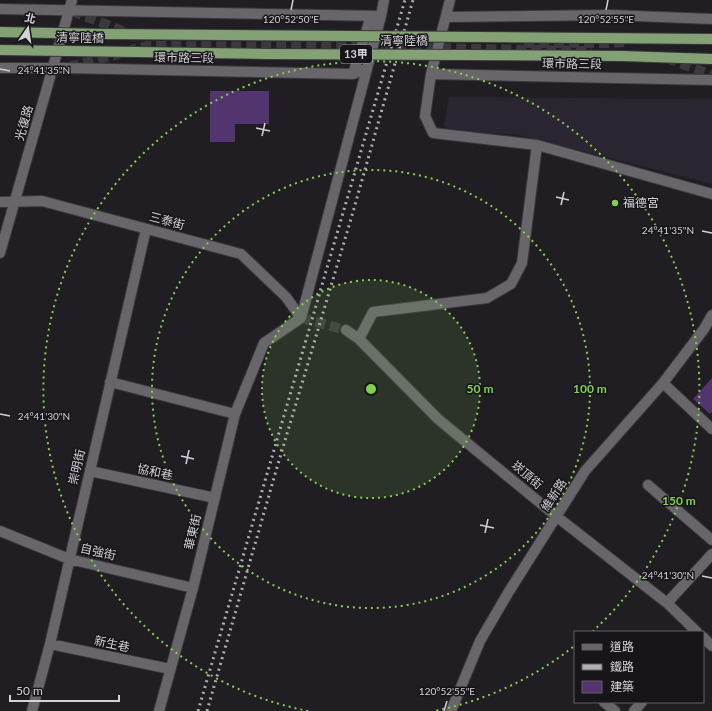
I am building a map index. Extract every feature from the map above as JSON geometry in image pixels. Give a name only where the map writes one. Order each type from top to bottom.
[{"type":"main road","name":"清寧陸橋","points":[[0,32],[712,39]]},
{"type":"main road","name":"清寧陸橋","points":[[0,50],[275,54],[622,56],[712,59]]},
{"type":"street","points":[[353,74],[384,0]]},
{"type":"street","points":[[450,0],[447,17],[431,74],[424,116],[433,133],[537,145],[712,194]]},
{"type":"street","points":[[0,9],[71,5],[376,16]]},
{"type":"street","name":"光復路","points":[[0,253],[71,5]]},
{"type":"street","points":[[447,17],[610,15],[712,19]]},
{"type":"street","points":[[301,318],[366,69],[376,16]]},
{"type":"street","name":"環市路三段","points":[[0,68],[353,74],[366,69]]},
{"type":"street","name":"環市路三段","points":[[431,74],[712,80]]},
{"type":"street","points":[[359,339],[373,312],[487,298],[510,284],[522,262],[537,145]]},
{"type":"street","name":"三泰街","points":[[0,202],[42,201],[241,254],[286,297],[301,318]]},
{"type":"street","name":"崇明街","points":[[32,711],[50,644],[146,229]]},
{"type":"street","name":"維新路","points":[[451,711],[480,641],[508,593],[585,470],[663,383],[704,329],[712,314]]},
{"type":"street","name":"華東街","points":[[158,711],[193,588],[235,414],[264,343],[301,318]]},
{"type":"street","name":"崁頂街","points":[[346,330],[359,339],[438,418],[556,516],[667,603],[696,631]]},
{"type":"street","points":[[110,382],[235,414]]},
{"type":"street","points":[[663,383],[712,429]]},
{"type":"street","name":"協和巷","points":[[90,470],[215,498]]},
{"type":"street","points":[[648,485],[712,540]]},
{"type":"street","name":"自強街","points":[[0,532],[69,559],[193,588]]},
{"type":"street","points":[[667,603],[712,554]]},
{"type":"street","points":[[704,639],[712,646]]},
{"type":"street","name":"新生巷","points":[[50,644],[170,669]]},
{"type":"street","points":[[605,703],[615,711]]},
{"type":"street","points":[[634,711],[641,703]]},
{"type":"shaded area","points":[[449,97],[712,99],[712,184],[515,134],[453,133],[444,126]]},
{"type":"building","points":[[210,91],[269,91],[269,124],[235,124],[235,142],[210,142]]},
{"type":"building","points":[[712,378],[712,412],[710,414],[693,399]]},
{"type":"tunnel","points":[[72,11],[130,34]]},
{"type":"tunnel","points":[[524,43],[624,42]]},
{"type":"tunnel","points":[[69,67],[147,46],[371,47],[592,51]]},
{"type":"tunnel","points":[[667,58],[712,75]]},
{"type":"tunnel","points":[[301,318],[346,330]]},
{"type":"railway","points":[[198,711],[405,0]]},
{"type":"railway","points":[[207,711],[278,464],[353,212],[413,0]]},
{"type":"place","name":"福德宮","points":[[615,203]]}]
